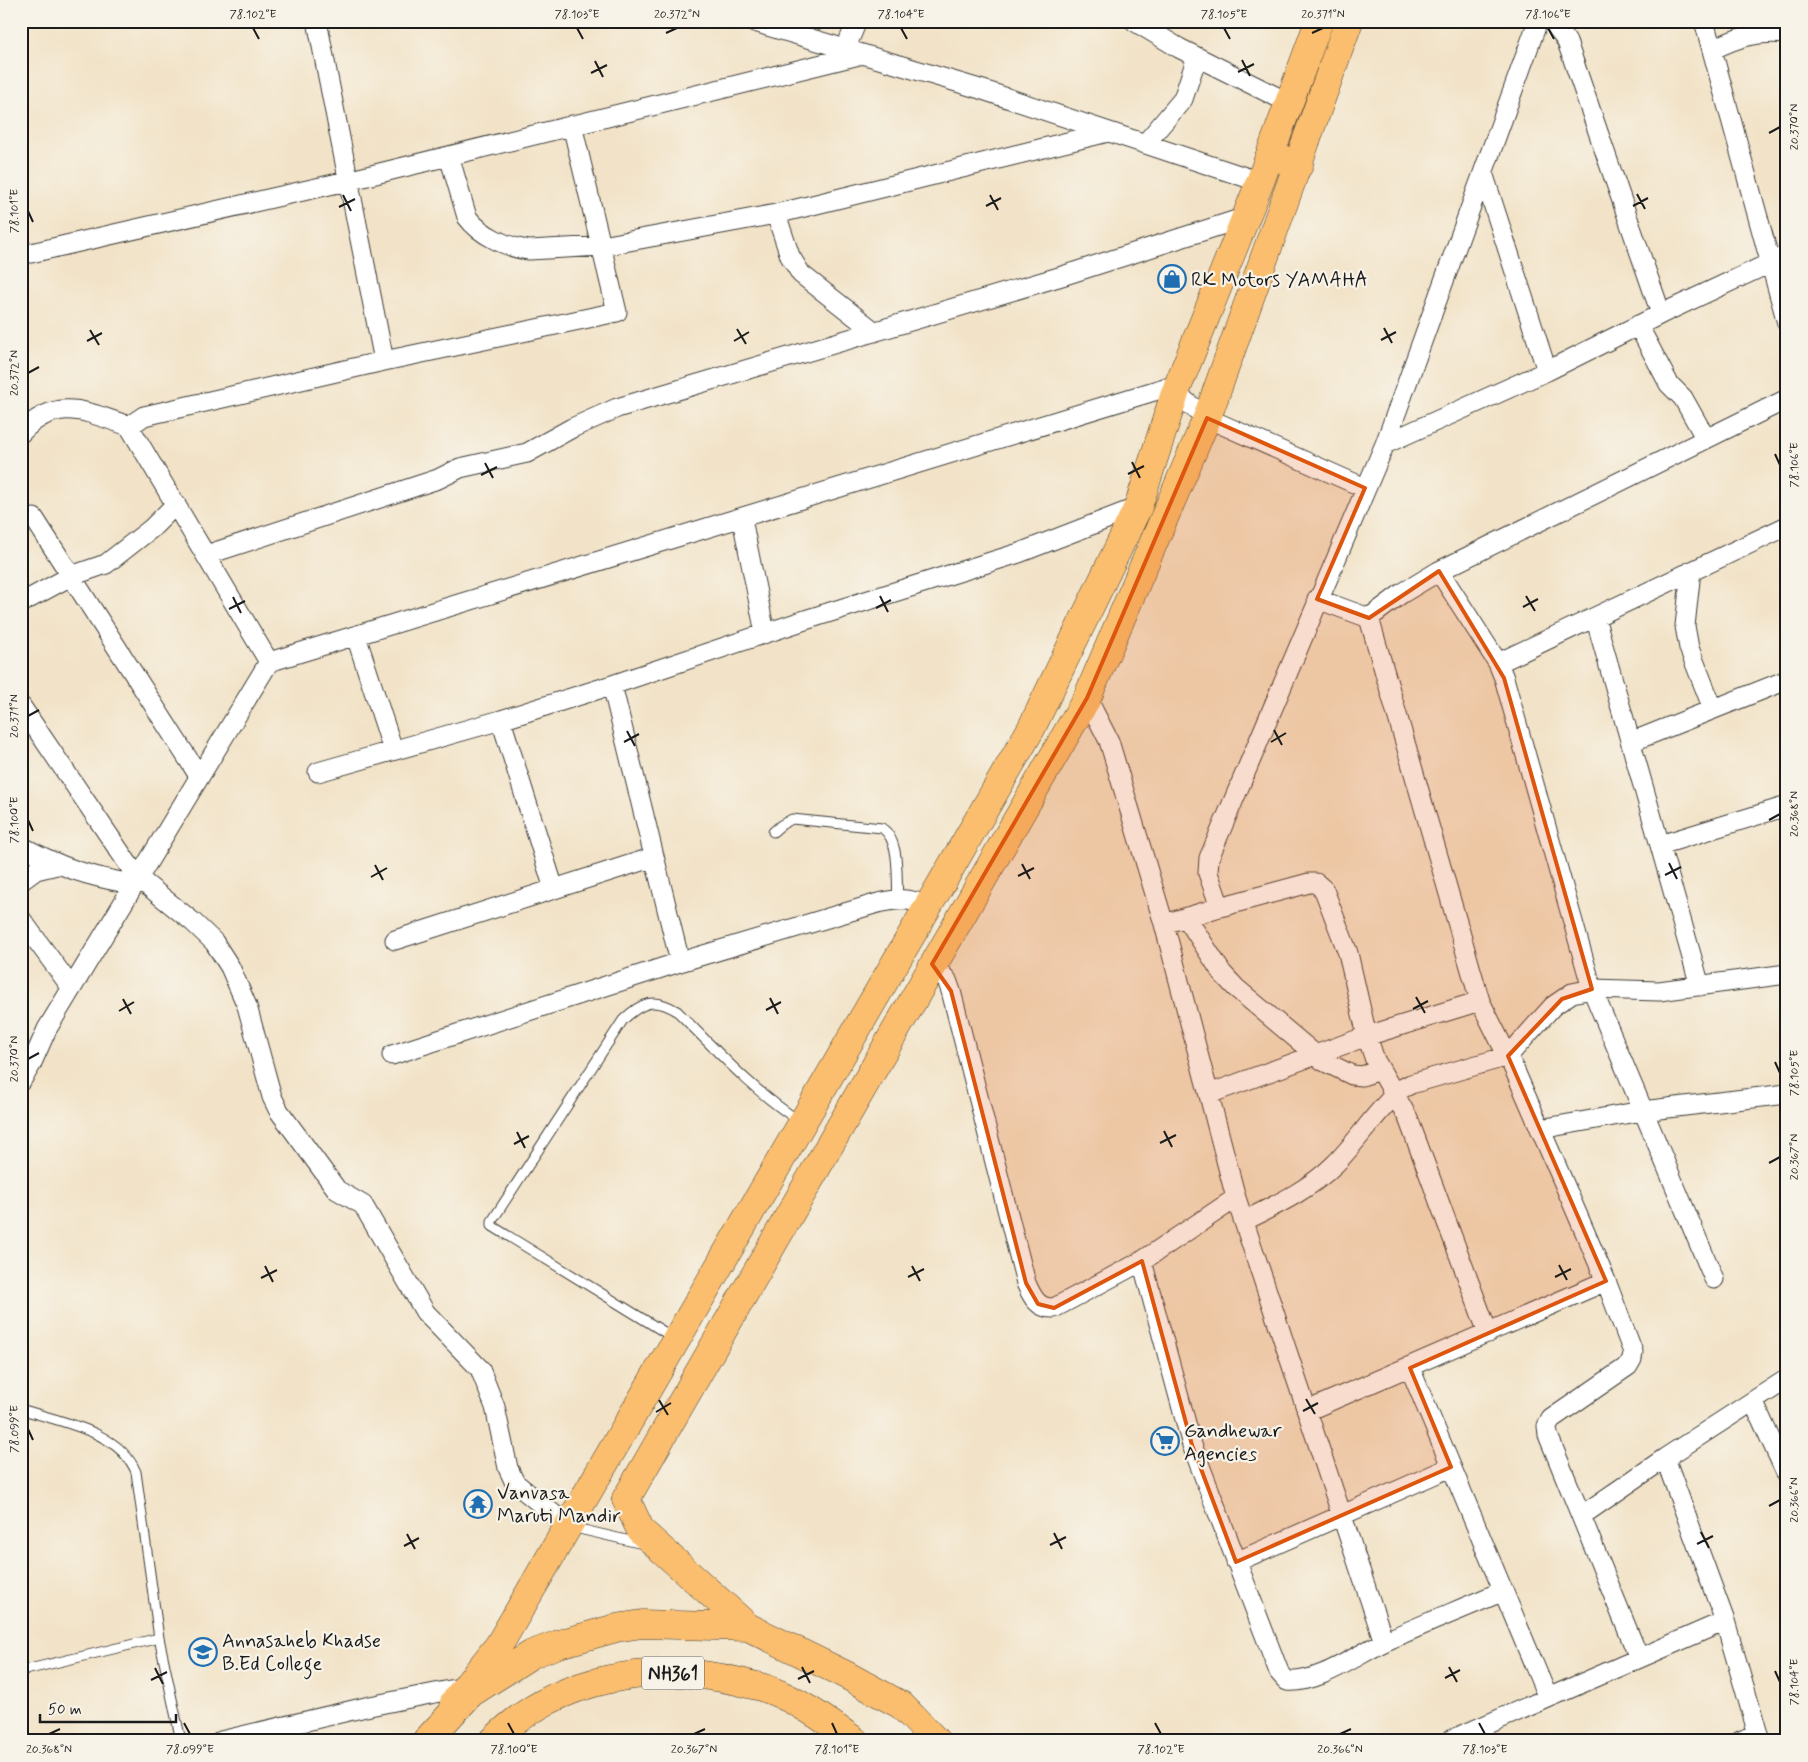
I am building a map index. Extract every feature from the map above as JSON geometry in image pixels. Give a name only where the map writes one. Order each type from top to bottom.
[{"type":"main road","points":[[425,1741],[465,1687],[499,1646],[1031,729],[1138,507],[1175,393],[1260,182],[1318,21]]},
{"type":"main road","points":[[936,1741],[901,1705],[846,1675],[748,1627],[641,1531],[626,1499],[932,964],[1087,698],[1207,418],[1349,21]]},
{"type":"main road","points":[[1270,155],[1299,165]]},
{"type":"main road","points":[[425,1741],[471,1693],[532,1654],[559,1644],[616,1628],[642,1624],[748,1627]]},
{"type":"main road","name":"NH361","points":[[493,1741],[502,1731],[555,1696],[604,1680],[656,1672],[717,1676],[770,1690],[816,1713],[855,1741]]},
{"type":"street","points":[[317,21],[347,181],[384,361]]},
{"type":"street","points":[[751,21],[852,53],[980,89],[1260,182]]},
{"type":"street","points":[[852,53],[857,21]]},
{"type":"street","points":[[1134,21],[1197,57],[1289,103]]},
{"type":"street","points":[[1220,907],[1208,873],[1209,858],[1317,599],[1385,444],[1484,176],[1538,21]]},
{"type":"street","points":[[1553,21],[1566,42],[1661,314]]},
{"type":"street","points":[[1704,21],[1779,259],[1787,323]]},
{"type":"street","points":[[1712,50],[1746,35],[1759,32],[1787,34]]},
{"type":"street","points":[[31,253],[347,181],[852,53]]},
{"type":"street","points":[[1144,144],[1183,98],[1197,57]]},
{"type":"street","points":[[129,426],[144,416],[384,361],[617,312],[572,125]]},
{"type":"street","points":[[449,156],[466,217],[473,226],[483,233],[520,249],[602,246],[776,214],[1108,132]]},
{"type":"street","points":[[1484,176],[1547,370]]},
{"type":"street","points":[[776,214],[790,256],[801,274],[875,332]]},
{"type":"street","points":[[206,555],[438,479],[460,468],[501,457],[527,453],[572,428],[617,408],[1062,276],[1246,217]]},
{"type":"street","points":[[1385,444],[1547,370],[1779,259]]},
{"type":"street","points":[[1638,325],[1669,384],[1683,398],[1706,439]]},
{"type":"street","points":[[21,1081],[32,1065],[47,1029],[269,662],[742,519],[1151,390],[1164,388],[1175,393],[1207,418],[1365,488]]},
{"type":"street","points":[[1369,618],[1401,594],[1439,570],[1787,399]]},
{"type":"street","points":[[21,433],[40,417],[63,408],[77,409],[129,426],[269,662]]},
{"type":"street","points":[[21,603],[71,576],[106,564],[152,528],[176,504]]},
{"type":"street","points":[[318,772],[501,720],[612,685],[765,633],[1019,553],[1138,507]]},
{"type":"street","points":[[34,518],[199,776]]},
{"type":"street","points":[[742,519],[765,633]]},
{"type":"street","points":[[1498,663],[1787,526]]},
{"type":"street","points":[[1439,570],[1498,663],[1504,678],[1592,989],[1714,1279]]},
{"type":"street","points":[[1691,571],[1685,626],[1686,637],[1713,709]]},
{"type":"street","points":[[1317,599],[1369,618]]},
{"type":"street","points":[[1595,617],[1700,986]]},
{"type":"street","points":[[1369,618],[1480,1001],[1508,1056],[1540,1129],[1606,1281],[1633,1352],[1628,1366],[1551,1419],[1547,1426],[1548,1435],[1640,1658]]},
{"type":"street","points":[[356,636],[394,750]]},
{"type":"street","points":[[1631,742],[1787,680]]},
{"type":"street","points":[[612,685],[680,962]]},
{"type":"street","points":[[1087,698],[1109,741],[1164,924],[1236,1198],[1384,1642]]},
{"type":"street","points":[[21,706],[135,881],[194,922],[214,942],[230,967],[247,1006],[272,1097],[279,1111],[337,1190],[363,1205],[425,1312],[480,1369],[495,1407],[508,1468],[515,1483],[568,1526]]},
{"type":"street","points":[[501,720],[554,889]]},
{"type":"street","points":[[1660,845],[1787,806]]},
{"type":"street","points":[[21,846],[57,865],[98,878],[135,881]]},
{"type":"street","points":[[395,940],[654,857]]},
{"type":"street","points":[[21,882],[36,870],[57,865]]},
{"type":"street","points":[[1164,924],[1310,882],[1324,890],[1348,954],[1367,1036],[1380,1070],[1408,1118],[1488,1334]]},
{"type":"street","points":[[392,1055],[680,962],[898,899],[914,899],[928,907]]},
{"type":"street","points":[[1186,917],[1222,973],[1236,988],[1323,1061],[1352,1075],[1362,1076],[1380,1070]]},
{"type":"street","points":[[21,919],[72,987]]},
{"type":"street","points":[[932,964],[947,980],[951,991],[1030,1294],[1038,1304],[1045,1308],[1054,1308],[1142,1260],[1236,1198]]},
{"type":"street","points":[[1244,1222],[1318,1180],[1335,1164],[1395,1095],[1411,1084],[1508,1056],[1562,999],[1572,993],[1592,989],[1659,991],[1787,974]]},
{"type":"street","points":[[1209,1094],[1367,1036],[1480,1001]]},
{"type":"street","points":[[1540,1129],[1642,1110],[1787,1094]]},
{"type":"street","points":[[1142,1260],[1192,1445],[1279,1672],[1287,1681],[1297,1682],[1312,1678],[1384,1642],[1502,1591]]},
{"type":"street","points":[[1307,1411],[1410,1368],[1606,1281]]},
{"type":"street","points":[[1410,1368],[1548,1698]]},
{"type":"street","points":[[1581,1516],[1664,1458],[1787,1379]]},
{"type":"street","points":[[1753,1401],[1787,1475]]},
{"type":"street","points":[[1664,1458],[1725,1621],[1759,1738],[1740,1741]]},
{"type":"street","points":[[1236,1562],[1452,1467]]},
{"type":"street","points":[[1449,1741],[1725,1621]]},
{"type":"street","points":[[221,1741],[370,1706],[465,1687]]},
{"type":"lane","points":[[773,832],[792,820],[882,828],[889,833],[893,843],[898,899]]},
{"type":"lane","points":[[676,1339],[492,1226],[492,1221],[624,1020],[643,1004],[655,1002],[666,1004],[677,1011],[769,1101],[802,1123]]},
{"type":"lane","points":[[21,1409],[94,1433],[124,1453],[132,1463],[136,1472],[158,1638],[181,1741]]},
{"type":"lane","points":[[568,1526],[660,1548]]},
{"type":"lane","points":[[21,1672],[158,1638]]},
{"type":"highlighted area","points":[[1207,418],[1365,488],[1317,599],[1369,618],[1439,571],[1504,678],[1592,989],[1562,999],[1508,1056],[1606,1281],[1410,1368],[1451,1467],[1236,1562],[1192,1445],[1142,1261],[1054,1308],[1038,1304],[1026,1283],[951,991],[932,964],[1087,698]]},
{"type":"place","name":"RK Motors YAMAHA","points":[[1172,279]]},
{"type":"place","name":"Gandhewar Agencies","points":[[1165,1441]]},
{"type":"place","name":"Vanvasa Maruti Mandir","points":[[478,1504]]},
{"type":"place","name":"Annasaheb Khadse B.Ed College","points":[[203,1652]]}]
